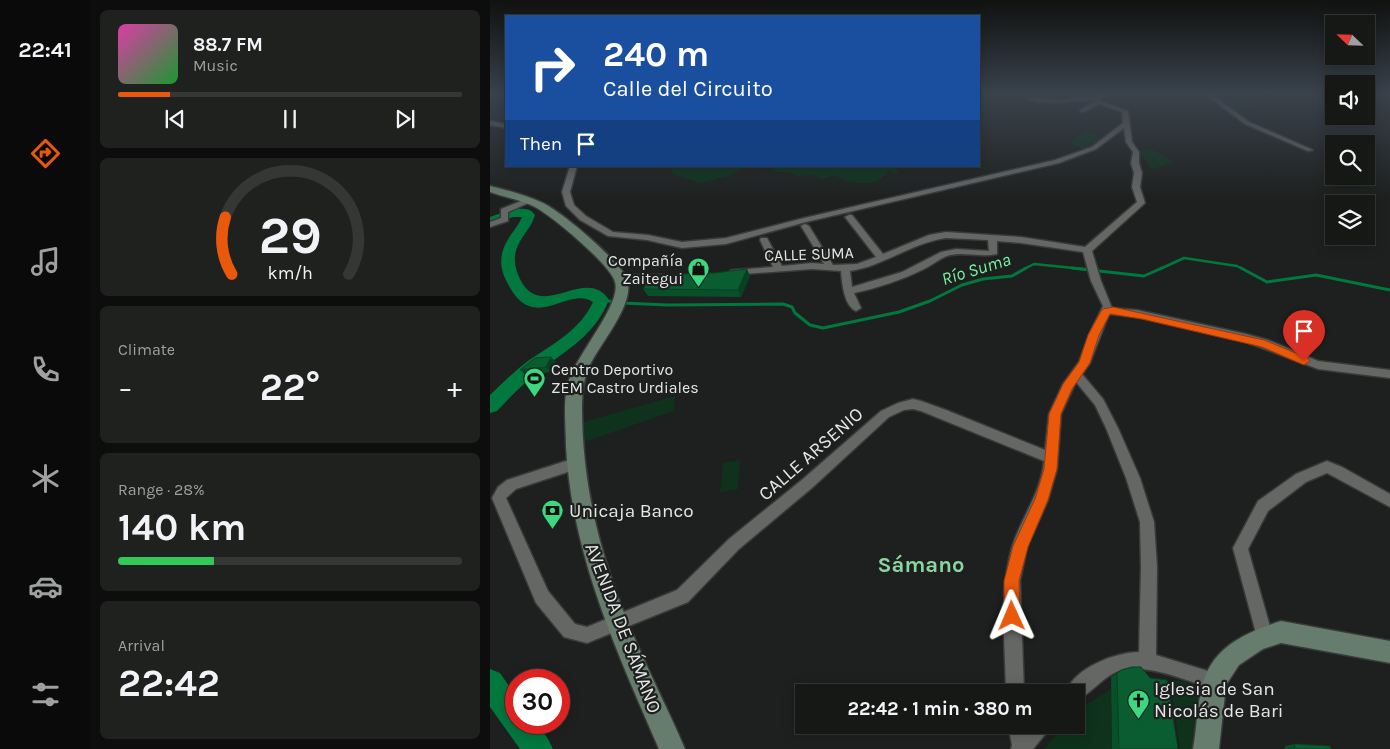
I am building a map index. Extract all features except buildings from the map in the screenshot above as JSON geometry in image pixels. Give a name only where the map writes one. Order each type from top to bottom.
[{"type":"street","points":[[574,167],[566,192],[568,201],[577,213],[601,229],[621,237],[648,238],[674,244],[713,243],[738,239],[804,220],[1057,162],[1094,148],[1118,130]]},
{"type":"street","points":[[1015,684],[1012,581],[1020,546],[1042,500],[1050,469],[1055,414],[1067,387],[1084,363],[1094,335],[1108,306],[1094,274],[1087,250],[1141,203],[1136,187],[1138,173],[1135,163],[1136,152],[1129,142],[1127,130]]},
{"type":"street","points":[[1264,130],[1310,150]]},
{"type":"street","points":[[490,189],[529,202],[551,212],[609,262],[621,278],[675,278]]},
{"type":"street","points":[[490,225],[505,219],[504,211],[529,202]]},
{"type":"street","points":[[850,217],[882,259]]},
{"type":"street","points":[[805,226],[830,267]]},
{"type":"street","name":"CALLE SUMA","points":[[725,274],[779,269],[859,267],[932,237],[946,235],[992,238],[1087,250]]},
{"type":"street","points":[[849,291],[871,287],[900,276],[944,254],[959,252],[989,254],[994,252],[992,238]]},
{"type":"street","points":[[764,240],[779,269]]},
{"type":"street","points":[[845,268],[849,291],[856,308]]},
{"type":"street","name":"AVENIDA DE SÁMANO","points":[[621,278],[620,300],[583,366],[576,386],[575,464],[581,510],[594,561],[618,624],[672,749]]},
{"type":"street","points":[[1106,311],[1142,316],[1264,344],[1321,366],[1377,370],[1390,374]]},
{"type":"street","points":[[1076,374],[1098,402],[1112,428],[1133,478],[1147,522],[1149,567],[1147,662]]},
{"type":"street","name":"CALLE ARSENIO","points":[[575,464],[512,484],[499,498],[542,597],[570,631],[587,635],[618,624],[682,596],[734,544],[808,483],[885,414],[895,408],[913,404],[942,412],[1050,458]]},
{"type":"street","points":[[1265,637],[1240,548],[1263,506],[1301,478],[1327,467],[1390,501]]},
{"type":"street","points":[[1206,749],[1215,681],[1232,657],[1257,640],[1281,632],[1390,652]]},
{"type":"street","points":[[1085,684],[1117,662],[1147,662],[1215,681]]},
{"type":"street","points":[[1019,734],[1021,747]]},
{"type":"street","points":[[1021,747],[1033,734]]},
{"type":"green space","points":[[1086,132],[1104,138],[1086,150],[1068,143]]},
{"type":"green space","points":[[1151,149],[1173,162],[1151,170],[1141,151]]},
{"type":"green space","points":[[665,167],[744,167],[732,175],[700,183],[673,174],[671,169]]},
{"type":"green space","points":[[770,167],[896,167],[898,172],[896,174],[888,171],[879,180],[874,182],[856,183],[835,175],[821,179],[813,175],[797,176],[788,172],[776,172]]},
{"type":"green space","points":[[675,396],[674,411],[581,443],[580,423]]},
{"type":"green space","points":[[740,460],[738,489],[720,492],[723,463]]},
{"type":"green space","points":[[1173,680],[1198,685],[1200,689],[1194,749],[1180,749],[1171,683]]},
{"type":"green space","points":[[1111,689],[1112,749],[1044,749],[1057,734],[1085,734],[1085,706]]},
{"type":"waterway","points":[[490,221],[512,213],[527,213],[529,215],[512,244],[508,255],[508,268],[519,292],[530,301],[542,303],[579,293],[591,293],[601,300],[590,322],[582,331],[527,372],[490,406]]},
{"type":"waterway","name":"Río Suma","points":[[1160,269],[1184,258],[1241,268]]},
{"type":"waterway","name":"Río Suma","points":[[1026,268],[1034,264],[1083,269]]},
{"type":"waterway","name":"Río Suma","points":[[622,303],[668,305],[783,304],[792,307],[795,313],[810,325],[823,328],[899,312],[930,301],[962,285],[983,279],[1012,276],[1026,268]]},
{"type":"waterway","name":"Río Suma","points":[[1072,268],[1144,276],[1162,268]]},
{"type":"waterway","name":"Río Suma","points":[[1241,268],[1267,282],[1316,275],[1390,290]]},
{"type":"waterway","name":"Río Suma","points":[[600,300],[616,302]]},
{"type":"waterway","points":[[490,683],[505,704]]},
{"type":"waterway","points":[[527,734],[538,749]]},
{"type":"place","name":"Compañía Zaitegui","points":[[699,288]]},
{"type":"place","name":"Centro Deportivo ZEM Castro Urdiales","points":[[535,397]]},
{"type":"place","name":"Unicaja Banco","points":[[553,530]]},
{"type":"place","name":"Iglesia de San Nicolás de Bari","points":[[1138,719]]},
{"type":"district","name":"Sámano","points":[[921,565]]},
{"type":"route","points":[[1012,616],[1012,581],[1020,546],[1042,500],[1050,469],[1055,414],[1067,387],[1084,363],[1094,335],[1106,311],[1142,316],[1264,344],[1304,361]]}]
